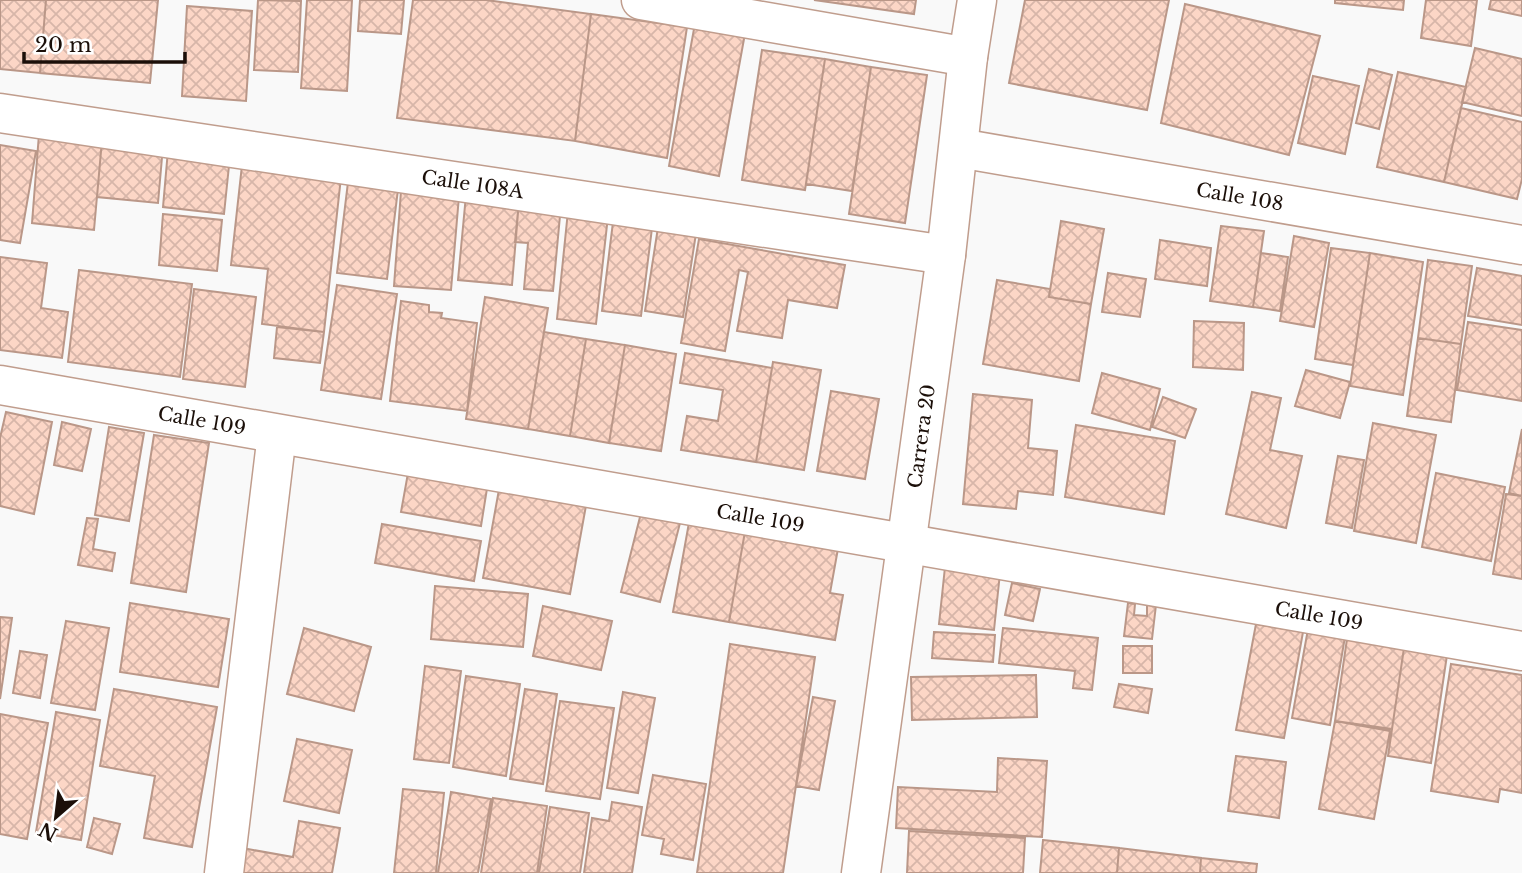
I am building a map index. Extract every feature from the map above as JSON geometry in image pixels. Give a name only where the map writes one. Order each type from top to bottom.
[{"type":"street","points":[[641,0],[968,57]]},
{"type":"street","name":"Carrera 20","points":[[860,873],[946,255],[977,0]]},
{"type":"street","name":"Calle 108A","points":[[0,113],[946,255]]},
{"type":"street","name":"Calle 108","points":[[959,148],[1522,245]]},
{"type":"street","name":"Calle 109","points":[[0,385],[1522,651]]},
{"type":"street","points":[[224,873],[276,434]]},
{"type":"building","points":[[0,0],[46,0],[40,73],[0,69]]},
{"type":"building","points":[[46,0],[158,0],[150,83],[40,73]]},
{"type":"building","points":[[258,0],[301,1],[298,72],[254,70]]},
{"type":"building","points":[[307,0],[352,0],[347,91],[301,88]]},
{"type":"building","points":[[360,0],[404,0],[401,34],[358,31]]},
{"type":"building","points":[[413,0],[486,0],[591,14],[575,141],[397,118]]},
{"type":"building","points":[[814,0],[916,0],[914,14]]},
{"type":"building","points":[[1025,0],[1169,0],[1147,110],[1009,83]]},
{"type":"building","points":[[1335,0],[1404,0],[1403,10],[1335,3]]},
{"type":"building","points":[[1426,0],[1477,0],[1471,46],[1421,38]]},
{"type":"building","points":[[1491,0],[1522,0],[1522,16],[1489,9]]},
{"type":"building","points":[[1185,4],[1320,36],[1289,155],[1161,123]]},
{"type":"building","points":[[187,6],[252,11],[246,101],[182,96]]},
{"type":"building","points":[[591,14],[687,27],[667,158],[575,141]]},
{"type":"building","points":[[696,18],[746,28],[719,176],[669,166]]},
{"type":"building","points":[[1475,48],[1522,59],[1522,116],[1462,102]]},
{"type":"building","points":[[762,50],[825,59],[805,190],[742,180]]},
{"type":"building","points":[[825,59],[871,67],[852,191],[806,184]]},
{"type":"building","points":[[871,67],[927,75],[905,223],[849,214]]},
{"type":"building","points":[[1369,69],[1392,75],[1379,129],[1356,123]]},
{"type":"building","points":[[1398,72],[1466,87],[1444,182],[1377,167]]},
{"type":"building","points":[[1313,76],[1359,86],[1345,154],[1298,143]]},
{"type":"building","points":[[1461,108],[1522,122],[1522,179],[1517,199],[1444,182]]},
{"type":"building","points":[[39,134],[102,140],[94,230],[32,223]]},
{"type":"building","points":[[102,140],[163,146],[158,203],[97,197]]},
{"type":"building","points":[[0,145],[36,151],[20,243],[0,240]]},
{"type":"building","points":[[168,150],[230,156],[224,214],[163,207]]},
{"type":"building","points":[[243,156],[342,168],[324,332],[262,324],[268,269],[231,265]]},
{"type":"building","points":[[349,174],[399,181],[387,279],[337,273]]},
{"type":"building","points":[[401,191],[459,196],[451,290],[394,286]]},
{"type":"building","points":[[466,195],[519,201],[512,285],[458,280]]},
{"type":"building","points":[[519,201],[561,205],[553,291],[524,289],[528,243],[515,242]]},
{"type":"building","points":[[568,211],[608,216],[596,324],[557,319]]},
{"type":"building","points":[[163,214],[222,220],[217,271],[159,265]]},
{"type":"building","points":[[614,214],[653,220],[641,316],[602,311]]},
{"type":"building","points":[[659,221],[697,227],[683,317],[645,311]]},
{"type":"building","points":[[1061,221],[1104,229],[1091,304],[1049,297]]},
{"type":"building","points":[[1221,226],[1264,231],[1253,307],[1210,301]]},
{"type":"building","points":[[1294,236],[1329,243],[1314,327],[1280,321]]},
{"type":"building","points":[[699,239],[845,265],[837,308],[788,300],[782,338],[737,331],[748,272],[739,270],[725,351],[681,343]]},
{"type":"building","points":[[1160,240],[1211,248],[1207,286],[1155,279]]},
{"type":"building","points":[[1331,248],[1370,253],[1353,365],[1315,359]]},
{"type":"building","points":[[1261,253],[1288,257],[1280,311],[1253,307]]},
{"type":"building","points":[[1370,253],[1423,262],[1403,395],[1350,386]]},
{"type":"building","points":[[0,257],[47,263],[41,308],[68,312],[62,358],[0,350]]},
{"type":"building","points":[[1428,260],[1472,266],[1461,344],[1418,338]]},
{"type":"building","points":[[1477,268],[1522,276],[1522,325],[1468,316]]},
{"type":"building","points":[[79,270],[192,284],[180,377],[68,362]]},
{"type":"building","points":[[1108,273],[1146,279],[1140,317],[1102,312]]},
{"type":"building","points":[[997,280],[1050,289],[1049,297],[1091,304],[1079,381],[983,364]]},
{"type":"building","points":[[337,285],[397,294],[381,399],[321,390]]},
{"type":"building","points":[[194,289],[256,297],[245,387],[183,379]]},
{"type":"building","points":[[485,297],[548,308],[528,429],[466,419]]},
{"type":"building","points":[[401,301],[429,305],[429,312],[442,313],[441,318],[477,323],[467,411],[390,401]]},
{"type":"building","points":[[1194,321],[1244,323],[1243,370],[1193,367]]},
{"type":"building","points":[[1468,322],[1522,330],[1522,401],[1457,390]]},
{"type":"building","points":[[277,327],[324,332],[320,363],[274,358]]},
{"type":"building","points":[[544,332],[586,339],[570,436],[528,429]]},
{"type":"building","points":[[1418,338],[1461,344],[1451,422],[1407,416]]},
{"type":"building","points":[[586,339],[625,345],[609,443],[570,436]]},
{"type":"building","points":[[625,345],[676,354],[661,451],[609,443]]},
{"type":"building","points":[[685,353],[772,368],[756,462],[681,450],[687,416],[718,421],[723,390],[680,383]]},
{"type":"building","points":[[773,362],[821,370],[804,470],[756,462]]},
{"type":"building","points":[[1306,370],[1350,382],[1340,418],[1295,406]]},
{"type":"building","points":[[1102,373],[1160,389],[1150,430],[1092,413]]},
{"type":"building","points":[[831,391],[879,399],[865,479],[817,471]]},
{"type":"building","points":[[1252,392],[1281,398],[1270,450],[1302,456],[1286,528],[1226,514]]},
{"type":"building","points":[[973,394],[1032,400],[1028,448],[1057,451],[1053,495],[1018,491],[1016,509],[963,504]]},
{"type":"building","points":[[1163,397],[1196,409],[1185,438],[1152,427]]},
{"type":"building","points":[[6,412],[52,422],[34,514],[0,506],[0,438]]},
{"type":"building","points":[[62,422],[91,429],[82,471],[54,465]]},
{"type":"building","points":[[1373,423],[1436,435],[1416,543],[1354,531]]},
{"type":"building","points":[[1076,425],[1175,441],[1164,514],[1065,497]]},
{"type":"building","points":[[109,427],[144,433],[129,521],[95,515]]},
{"type":"building","points":[[1522,429],[1522,496],[1509,493]]},
{"type":"building","points":[[154,435],[209,443],[186,592],[131,583]]},
{"type":"building","points":[[1338,456],[1364,460],[1352,528],[1326,523]]},
{"type":"building","points":[[410,462],[489,476],[481,526],[401,512]]},
{"type":"building","points":[[1436,473],[1505,487],[1491,561],[1422,547]]},
{"type":"building","points":[[500,484],[587,500],[570,594],[483,578]]},
{"type":"building","points":[[1506,494],[1522,496],[1522,579],[1493,574]]},
{"type":"building","points":[[642,509],[681,519],[660,602],[621,592]]},
{"type":"building","points":[[690,517],[746,526],[729,622],[673,612]]},
{"type":"building","points":[[87,518],[98,519],[93,549],[115,553],[112,571],[78,565]]},
{"type":"building","points":[[382,524],[481,541],[474,581],[375,563]]},
{"type":"building","points":[[746,526],[839,543],[830,593],[843,595],[835,640],[729,622]]},
{"type":"building","points":[[945,567],[1000,573],[994,630],[939,624]]},
{"type":"building","points":[[1012,583],[1040,589],[1033,621],[1005,615]]},
{"type":"building","points":[[435,586],[528,594],[523,647],[431,639]]},
{"type":"building","points":[[130,603],[229,619],[218,687],[120,672]]},
{"type":"building","points":[[1128,603],[1135,604],[1134,615],[1147,616],[1147,604],[1156,605],[1152,639],[1124,636]]},
{"type":"building","points":[[543,606],[612,621],[601,670],[533,656]]},
{"type":"building","points":[[0,617],[12,618],[0,699]]},
{"type":"building","points":[[1310,618],[1347,625],[1330,725],[1292,718]]},
{"type":"building","points":[[66,621],[109,628],[95,710],[51,703]]},
{"type":"building","points":[[1256,624],[1303,632],[1284,738],[1236,730]]},
{"type":"building","points":[[304,628],[371,647],[354,711],[287,694]]},
{"type":"building","points":[[1003,628],[1098,638],[1092,690],[1073,688],[1075,671],[999,663]]},
{"type":"building","points":[[934,632],[995,635],[993,662],[932,658]]},
{"type":"building","points":[[1347,639],[1404,648],[1392,729],[1335,721]]},
{"type":"building","points":[[730,644],[815,657],[783,873],[697,873]]},
{"type":"building","points":[[1123,646],[1152,646],[1152,673],[1123,673]]},
{"type":"building","points":[[1404,648],[1447,655],[1431,763],[1388,756]]},
{"type":"building","points":[[20,651],[47,655],[40,698],[13,693]]},
{"type":"building","points":[[1451,664],[1522,675],[1522,793],[1500,789],[1498,802],[1431,791]]},
{"type":"building","points":[[425,666],[461,671],[449,763],[414,759]]},
{"type":"building","points":[[1036,675],[1037,717],[912,720],[911,677]]},
{"type":"building","points":[[466,676],[520,684],[506,776],[453,767]]},
{"type":"building","points":[[1119,684],[1152,689],[1148,713],[1114,707]]},
{"type":"building","points":[[114,689],[217,707],[192,847],[144,838],[155,776],[100,766]]},
{"type":"building","points":[[525,689],[557,694],[543,784],[510,779]]},
{"type":"building","points":[[623,692],[655,698],[638,793],[607,788]]},
{"type":"building","points":[[813,697],[835,701],[819,790],[796,786]]},
{"type":"building","points":[[560,701],[614,708],[600,799],[546,791]]},
{"type":"building","points":[[56,712],[100,720],[81,840],[36,832]]},
{"type":"building","points":[[0,714],[48,723],[27,839],[0,834]]},
{"type":"building","points":[[1335,721],[1390,731],[1374,819],[1319,809]]},
{"type":"building","points":[[297,739],[352,750],[339,813],[284,801]]},
{"type":"building","points":[[1236,756],[1286,762],[1279,818],[1228,811]]},
{"type":"building","points":[[998,758],[1047,761],[1042,837],[896,828],[898,787],[997,792]]},
{"type":"building","points":[[653,775],[706,784],[693,860],[661,854],[664,839],[642,835]]},
{"type":"building","points":[[403,789],[444,793],[436,873],[394,873]]},
{"type":"building","points":[[451,792],[491,799],[478,873],[438,873]]},
{"type":"building","points":[[493,798],[547,806],[537,873],[481,873]]},
{"type":"building","points":[[612,802],[642,807],[632,873],[584,873],[592,818],[609,821]]},
{"type":"building","points":[[550,807],[589,813],[580,873],[539,873]]},
{"type":"building","points":[[94,818],[120,824],[112,854],[87,847]]},
{"type":"building","points":[[299,821],[340,828],[332,873],[238,873],[242,848],[293,857]]},
{"type":"building","points":[[909,831],[1025,838],[1023,873],[907,873]]},
{"type":"building","points":[[1043,840],[1119,848],[1117,873],[1040,873]]},
{"type":"building","points":[[1119,848],[1201,858],[1200,873],[1117,873]]},
{"type":"building","points":[[1201,858],[1257,864],[1256,873],[1200,873]]}]
